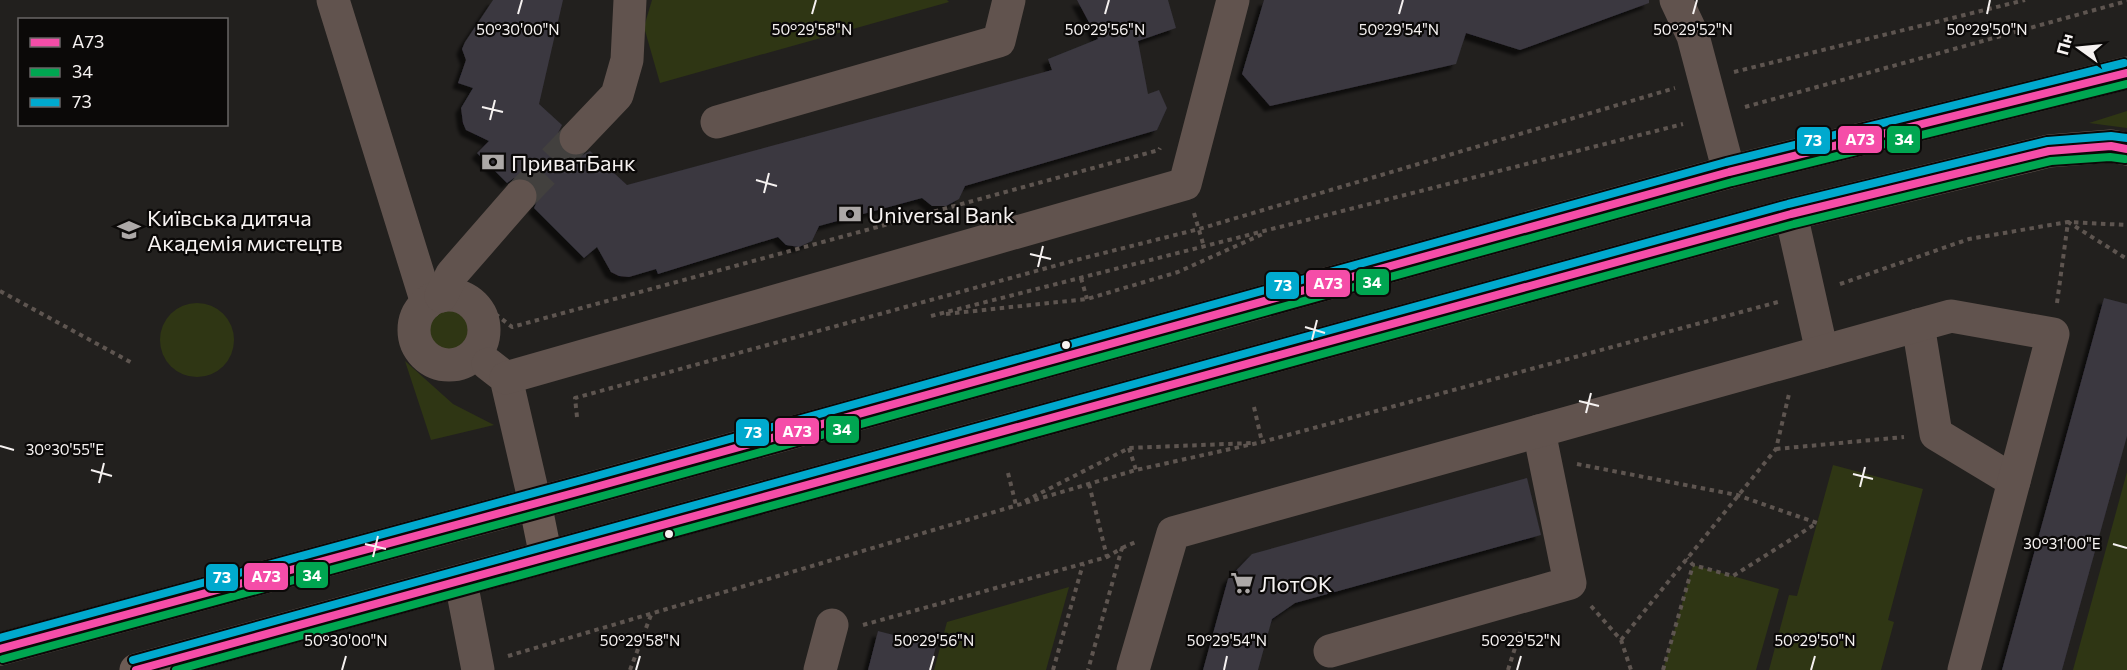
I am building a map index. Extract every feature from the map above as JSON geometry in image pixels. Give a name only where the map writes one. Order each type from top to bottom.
[{"type":"main road","points":[[0,649],[1729,172],[2127,74]]},
{"type":"main road","points":[[136,670],[1791,214],[2049,151],[2110,146],[2127,149]]},
{"type":"main road","points":[[535,503],[546,557]]},
{"type":"lane","points":[[576,138],[617,95],[627,60],[630,0]]},
{"type":"lane","points":[[717,122],[999,41],[1009,0]]},
{"type":"lane","points":[[506,378],[1185,184],[1233,0]]},
{"type":"lane","points":[[1676,0],[1693,36],[1729,172]]},
{"type":"lane","points":[[341,6],[440,291]]},
{"type":"lane","points":[[440,291],[463,298],[472,304],[479,313],[484,335],[481,345],[474,354],[465,362],[454,365],[443,365],[432,361],[416,345],[414,333],[419,311],[440,291],[520,196]]},
{"type":"lane","points":[[1791,214],[1809,294],[1810,356]]},
{"type":"lane","points":[[1133,670],[1173,533],[1542,444],[1810,356],[1951,316],[2053,334],[1964,670]]},
{"type":"lane","points":[[1918,325],[1936,434],[2014,481]]},
{"type":"lane","points":[[474,354],[506,378],[535,503]]},
{"type":"lane","points":[[1330,651],[1570,583],[1542,444]]},
{"type":"lane","points":[[461,582],[477,668]]},
{"type":"lane","points":[[820,670],[845,626]]},
{"type":"path","points":[[577,417],[574,398],[1076,260],[1199,229],[1704,79],[2025,0]]},
{"type":"path","points":[[1276,228],[1178,272],[1088,299],[931,316],[1714,116],[2127,1]]},
{"type":"path","points":[[440,291],[476,300],[512,327],[1159,150],[1162,139]]},
{"type":"path","points":[[2067,222],[2127,259]]},
{"type":"path","points":[[2053,334],[2067,222]]},
{"type":"path","points":[[477,668],[1136,470],[1262,442],[1809,294],[1969,239],[2067,222],[2127,225]]},
{"type":"path","points":[[1081,278],[1088,299]]},
{"type":"path","points":[[0,291],[134,364]]},
{"type":"path","points":[[1622,640],[1776,449],[1810,356]]},
{"type":"path","points":[[1254,407],[1262,442]]},
{"type":"path","points":[[1776,449],[1936,434]]},
{"type":"path","points":[[1016,505],[1129,448],[1262,442]]},
{"type":"path","points":[[1542,444],[1737,495],[1817,523],[1732,576],[1693,565],[1687,558]]},
{"type":"path","points":[[1129,448],[1136,470]]},
{"type":"path","points":[[1008,473],[1016,505]]},
{"type":"path","points":[[1089,484],[1107,557]]},
{"type":"path","points":[[845,626],[1107,557],[1122,548],[1088,670]]},
{"type":"path","points":[[1053,670],[1083,563]]},
{"type":"path","points":[[1663,670],[1693,565]]},
{"type":"path","points":[[1570,583],[1622,640],[1631,670]]},
{"type":"path","points":[[630,670],[651,615]]},
{"type":"green space","points":[[652,0],[947,0],[949,2],[660,83],[644,27]]},
{"type":"green space","points":[[2127,111],[2127,128],[2089,123]]},
{"type":"green space","points":[[197,303],[211,306],[223,314],[231,326],[234,340],[231,354],[223,366],[211,374],[197,377],[183,374],[171,366],[163,354],[160,340],[163,326],[171,314],[183,306]]},
{"type":"green space","points":[[449,308],[458,309],[465,314],[470,321],[470,339],[465,346],[458,351],[449,352],[440,351],[433,346],[428,339],[427,330],[428,321],[433,314],[440,309]]},
{"type":"green space","points":[[405,361],[453,404],[494,425],[431,440]]},
{"type":"green space","points":[[1833,465],[1923,489],[1888,620],[1894,622],[1881,670],[1769,670],[1789,595],[1797,596]]},
{"type":"green space","points":[[2127,472],[2127,670],[2073,670]]},
{"type":"green space","points":[[1693,565],[1779,589],[1756,670],[1663,670]]},
{"type":"green space","points":[[1069,587],[1046,670],[934,670],[947,622]]},
{"type":"building","points":[[493,0],[563,0],[539,104],[562,125],[558,133],[558,143],[564,152],[571,156],[581,156],[590,151],[627,185],[1052,70],[1048,59],[1098,39],[1077,0],[1168,0],[1176,28],[1138,41],[1148,94],[1159,90],[1167,108],[1157,130],[965,186],[959,199],[946,206],[932,206],[922,198],[819,226],[812,241],[799,247],[786,245],[778,237],[658,274],[656,269],[629,277],[611,272],[597,247],[584,258],[534,208],[538,199],[538,190],[533,182],[523,178],[514,178],[507,183],[477,153],[489,141],[466,130],[461,108],[473,88],[458,83],[466,60],[462,49]]},
{"type":"building","points":[[1264,0],[1649,0],[1649,3],[1520,50],[1466,33],[1456,64],[1270,106],[1242,74]]},
{"type":"building","points":[[2104,298],[2127,304],[2127,436],[2062,670],[2002,670]]},
{"type":"building","points":[[1527,478],[1541,535],[1295,603],[1272,619],[1258,670],[1203,670],[1228,579],[1252,554]]},
{"type":"building","points":[[878,631],[936,646],[930,670],[868,670]]},
{"type":"tunnel","points":[[520,196],[576,138]]},
{"type":"transit line","name":"73","points":[[0,638],[589,478],[1726,162],[2124,63]]},
{"type":"transit line","name":"А73","points":[[0,649],[592,488],[1729,172],[2127,73]]},
{"type":"transit line","name":"34","points":[[3,659],[595,498],[1732,182],[2127,84]]},
{"type":"transit line","name":"73","points":[[133,660],[1788,204],[2047,141],[2111,136],[2127,138]]},
{"type":"transit line","name":"А73","points":[[136,670],[1791,214],[2049,151],[2111,146],[2127,149]]},
{"type":"transit line","name":"34","points":[[176,670],[1794,224],[2051,161],[2110,157],[2125,159]]},
{"type":"place","name":"ПриватБанк","points":[[493,162]]},
{"type":"place","name":"Universal Bank","points":[[850,214]]},
{"type":"place","name":"Київська дитяча Академія мистецтв","points":[[129,230]]},
{"type":"place","name":"ЛотОК","points":[[1242,583]]}]
